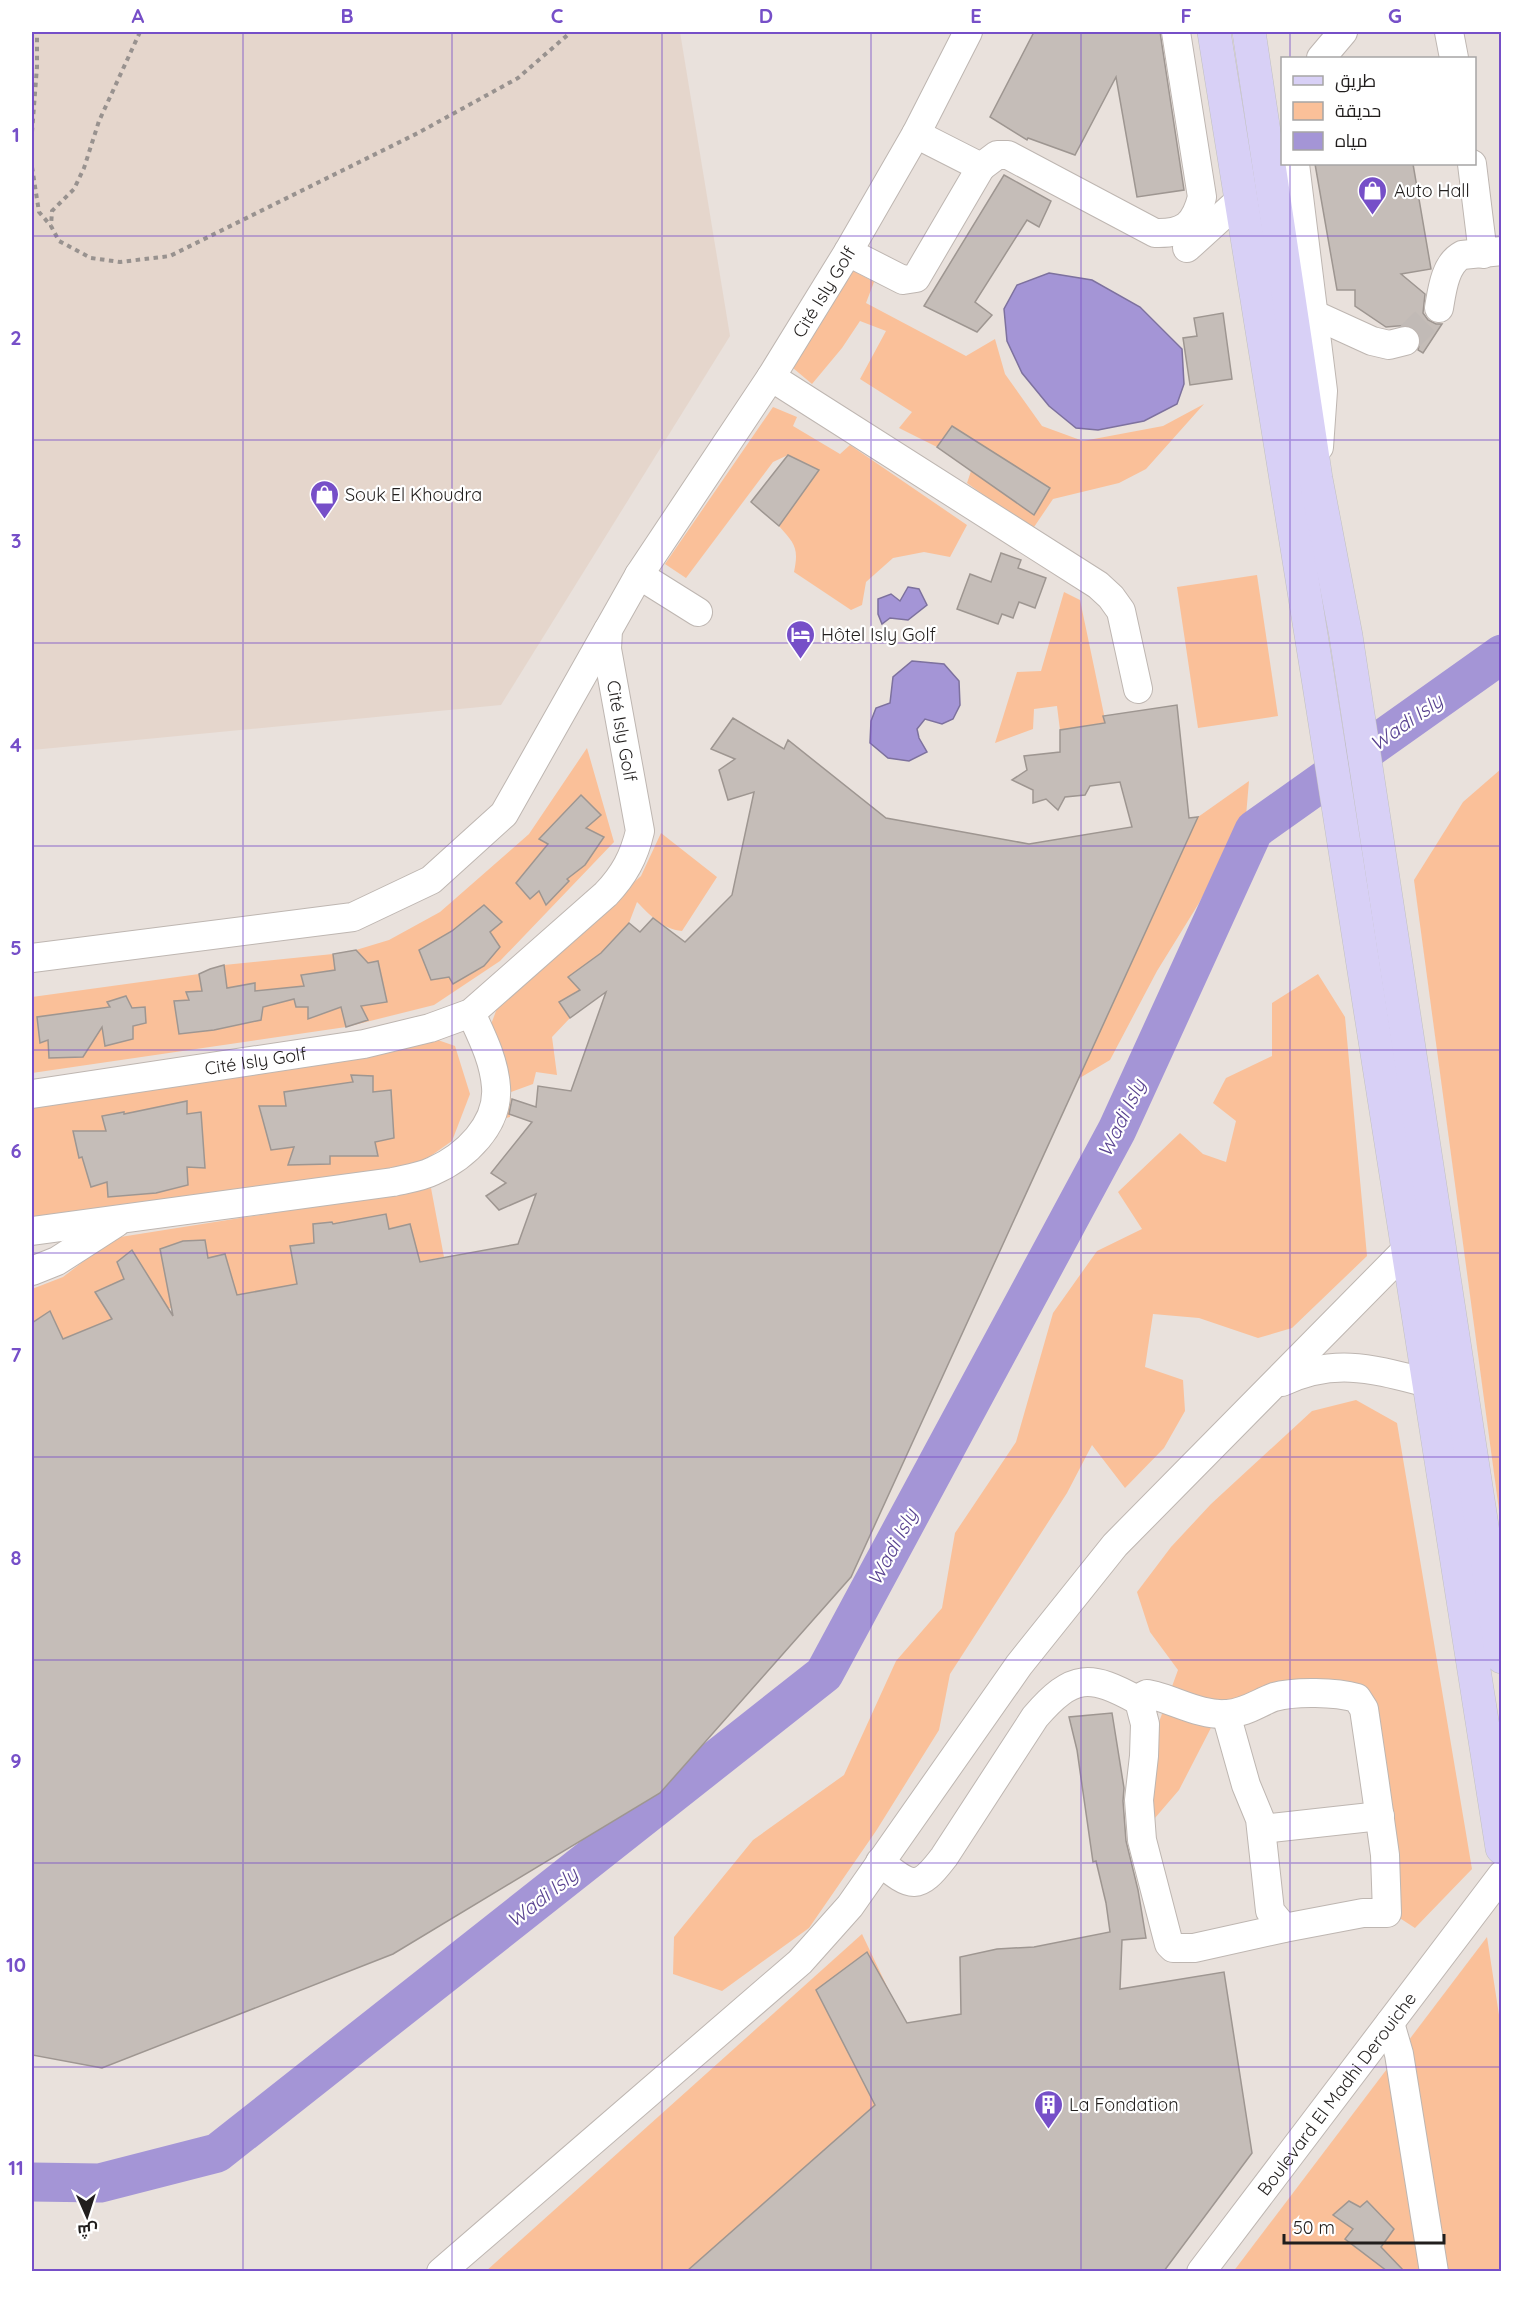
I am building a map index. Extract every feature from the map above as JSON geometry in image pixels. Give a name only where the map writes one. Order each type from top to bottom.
[{"type":"main road","points":[[1214,32],[1502,1848]]},
{"type":"main road","points":[[1249,32],[1316,479],[1352,670],[1501,1656]]},
{"type":"street","name":"Cité Isly Golf","points":[[32,1094],[364,1044],[430,1028],[471,1013],[620,879],[633,859],[640,831],[607,649],[608,630],[639,575],[771,377],[848,252],[916,134],[968,32]]},
{"type":"street","points":[[848,252],[903,280],[909,281],[916,278],[981,167],[997,155],[1008,155],[1155,233],[1172,234],[1187,227],[1198,214],[1202,197],[1176,32]]},
{"type":"street","points":[[1322,57],[1343,32]]},
{"type":"street","points":[[1449,32],[1454,57]]},
{"type":"street","points":[[916,134],[981,167]]},
{"type":"street","points":[[1295,165],[1323,391],[1316,479]]},
{"type":"street","points":[[1439,308],[1453,262],[1462,255],[1492,252],[1472,165]]},
{"type":"street","points":[[1136,223],[1153,246],[1170,252],[1187,248],[1240,199]]},
{"type":"street","points":[[1315,315],[1372,342],[1389,345],[1405,341]]},
{"type":"street","points":[[771,377],[1098,585],[1121,611],[1138,688]]},
{"type":"street","points":[[639,575],[698,612]]},
{"type":"street","points":[[32,958],[353,917],[431,880],[504,814],[608,630]]},
{"type":"street","points":[[32,1231],[393,1182],[432,1172],[459,1157],[480,1137],[490,1117],[496,1089],[493,1066],[471,1013]]},
{"type":"street","points":[[32,1271],[57,1261],[125,1217]]},
{"type":"street","points":[[441,2271],[800,1962],[850,1906],[1018,1665],[1115,1545],[1407,1249]]},
{"type":"street","points":[[1272,1387],[1302,1372],[1328,1367],[1356,1367],[1428,1383]]},
{"type":"street","points":[[880,1862],[903,1880],[913,1883],[923,1880],[933,1872],[1035,1717],[1065,1687],[1084,1681],[1095,1681],[1139,1701],[1145,1724],[1139,1800],[1142,1840],[1169,1944],[1173,1948],[1188,1949],[1363,1913],[1387,1913],[1385,1856],[1380,1816],[1364,1709],[1357,1698],[1346,1695],[1288,1695],[1274,1697],[1239,1712],[1226,1714],[1214,1714],[1147,1694],[1139,1701]]},
{"type":"street","points":[[1226,1714],[1237,1757],[1262,1829],[1270,1911],[1284,1928]]},
{"type":"street","points":[[1262,1829],[1380,1816]]},
{"type":"street","name":"Boulevard El Madhi Derouiche","points":[[1201,2271],[1502,1875]]},
{"type":"street","points":[[1472,1916],[1502,1910]]},
{"type":"street","points":[[1390,2023],[1399,2054],[1434,2271]]},
{"type":"path","points":[[32,132],[37,32]]},
{"type":"path","points":[[51,226],[52,211],[74,189],[84,168],[99,121],[140,32]]},
{"type":"path","points":[[32,168],[39,212],[51,226],[59,241],[91,258],[120,262],[170,256],[418,133],[518,78],[571,32]]},
{"type":"shaded area","name":"Souk El Khoudra","points":[[35,32],[680,32],[730,336],[501,705],[32,750],[32,39]]},
{"type":"green space","points":[[852,270],[874,282],[866,303],[966,356],[995,339],[1005,374],[1042,426],[1083,441],[1163,426],[1204,404],[1146,469],[1119,483],[1053,499],[1032,530],[967,483],[971,471],[937,447],[899,428],[912,412],[860,379],[886,331],[860,321],[842,348],[812,384],[793,368]]},
{"type":"green space","points":[[773,407],[797,417],[793,426],[840,454],[850,445],[967,525],[950,557],[924,552],[893,558],[866,582],[862,605],[851,610],[794,572],[796,552],[789,537],[779,526],[819,470],[788,455],[773,462],[686,578],[665,564]]},
{"type":"green space","points":[[1257,575],[1278,716],[1198,728],[1177,587]]},
{"type":"green space","points":[[1064,592],[1080,600],[1111,748],[1090,753],[1091,725],[1060,730],[1057,706],[1034,709],[1033,729],[995,743],[1017,672],[1041,671]]},
{"type":"green space","points":[[587,748],[614,842],[500,961],[434,1005],[346,1027],[32,1073],[32,997],[199,974],[224,965],[356,950],[389,940],[440,912],[529,834]]},
{"type":"green space","points":[[1501,769],[1501,1525],[1414,880],[1463,802]]},
{"type":"green space","points":[[1249,781],[1246,816],[1199,903],[1157,971],[1110,1060],[1078,1079],[1198,817]]},
{"type":"green space","points":[[661,833],[717,877],[682,931],[663,925],[637,902],[629,923],[601,953],[569,977],[580,990],[560,1002],[570,1018],[552,1037],[557,1075],[536,1072],[533,1084],[511,1092],[510,1117],[495,1121],[490,1027],[499,1003],[641,876]]},
{"type":"green space","points":[[1318,974],[1345,1017],[1367,1256],[1292,1328],[1258,1338],[1199,1318],[1153,1314],[1145,1367],[1183,1380],[1185,1411],[1164,1448],[1125,1488],[1092,1445],[1067,1493],[950,1674],[939,1730],[876,1831],[809,1928],[722,1991],[673,1974],[674,1937],[753,1840],[844,1775],[896,1661],[942,1608],[955,1533],[1016,1442],[1053,1313],[1097,1251],[1142,1229],[1118,1192],[1180,1133],[1203,1154],[1226,1162],[1236,1121],[1213,1103],[1226,1078],[1272,1056],[1272,1003]]},
{"type":"green space","points":[[435,1039],[455,1046],[470,1094],[452,1141],[412,1169],[32,1222],[32,1108]]},
{"type":"green space","points":[[431,1188],[444,1257],[113,1319],[32,1352],[32,1289],[63,1277],[114,1238]]},
{"type":"green space","points":[[1356,1400],[1397,1423],[1472,1869],[1415,1928],[1395,1915],[1349,1692],[1214,1722],[1179,1790],[1149,1825],[1159,1722],[1178,1670],[1150,1632],[1137,1592],[1171,1547],[1211,1504],[1312,1411]]},
{"type":"green space","points":[[862,1934],[912,2039],[955,2251],[942,2271],[485,2272]]},
{"type":"green space","points":[[1487,1937],[1501,2028],[1501,2271],[1233,2272]]},
{"type":"water","points":[[1049,273],[1092,280],[1140,307],[1182,349],[1184,384],[1177,404],[1144,421],[1098,430],[1076,428],[1049,406],[1022,373],[1007,341],[1004,309],[1017,285]]},
{"type":"water","points":[[908,587],[919,589],[927,605],[908,620],[890,618],[882,624],[878,614],[878,599],[891,594],[900,601]]},
{"type":"water","points":[[912,661],[944,664],[959,681],[960,705],[953,719],[942,724],[925,719],[917,729],[927,752],[909,761],[888,758],[870,743],[871,721],[876,708],[890,703],[893,677]]},
{"type":"building","points":[[1034,32],[1160,32],[1184,190],[1137,197],[1116,77],[1075,155],[1028,138],[1027,140],[990,117]]},
{"type":"building","name":"Auto Hall","points":[[1315,165],[1413,165],[1431,269],[1401,274],[1425,294],[1423,313],[1428,320],[1442,324],[1423,353],[1418,350],[1421,338],[1416,329],[1409,325],[1386,327],[1355,306],[1355,290],[1337,290]]},
{"type":"building","points":[[1004,175],[1051,201],[1039,227],[1027,220],[975,302],[992,315],[977,332],[924,306]]},
{"type":"building","points":[[1223,313],[1232,379],[1190,385],[1183,338],[1197,336],[1194,318]]},
{"type":"building","points":[[952,426],[1050,488],[1034,515],[937,447]]},
{"type":"building","points":[[788,455],[819,470],[779,526],[751,502]]},
{"type":"building","points":[[1001,553],[1021,560],[1018,568],[1046,578],[1035,608],[1019,602],[1013,618],[1002,614],[998,624],[957,609],[970,574],[991,582]]},
{"type":"building","points":[[1177,705],[1189,818],[1198,817],[851,1577],[660,1793],[393,1954],[102,2068],[32,2055],[32,1323],[50,1311],[63,1339],[112,1319],[95,1292],[124,1279],[117,1262],[132,1250],[173,1316],[160,1249],[183,1241],[205,1240],[208,1258],[225,1254],[237,1295],[297,1284],[290,1246],[314,1243],[313,1224],[332,1222],[333,1224],[386,1214],[389,1229],[410,1224],[420,1262],[518,1244],[536,1194],[499,1210],[486,1196],[506,1183],[491,1173],[532,1122],[509,1114],[512,1099],[536,1107],[538,1086],[571,1091],[606,992],[570,1018],[559,1002],[580,990],[568,977],[601,953],[629,923],[640,932],[653,918],[685,942],[732,895],[754,792],[728,800],[719,770],[735,759],[711,749],[733,718],[784,749],[788,740],[886,818],[1029,844],[1132,827],[1120,782],[1090,786],[1085,795],[1065,797],[1058,810],[1046,799],[1033,803],[1033,790],[1012,780],[1027,770],[1024,756],[1060,752],[1060,730],[1105,723],[1103,716]]},
{"type":"building","points":[[581,795],[601,815],[586,828],[604,837],[585,865],[567,879],[569,881],[546,905],[539,891],[530,899],[516,883],[548,844],[539,839]]},
{"type":"building","points":[[484,905],[502,922],[490,932],[500,947],[484,966],[453,984],[449,977],[431,980],[419,950],[452,931]]},
{"type":"building","points":[[356,950],[368,963],[378,961],[387,1002],[361,1006],[368,1020],[346,1027],[341,1007],[308,1019],[308,1007],[296,1007],[294,999],[263,1007],[261,1020],[214,1030],[179,1034],[174,1001],[189,1000],[186,992],[202,991],[199,974],[224,965],[227,988],[255,983],[255,991],[304,986],[301,975],[335,970],[333,954]]},
{"type":"building","points":[[126,996],[132,1008],[145,1007],[146,1023],[133,1026],[133,1039],[105,1046],[102,1027],[83,1057],[49,1058],[48,1040],[40,1043],[37,1017],[110,1007],[107,1002]]},
{"type":"building","points":[[351,1075],[373,1076],[373,1092],[391,1090],[394,1138],[375,1142],[378,1156],[330,1156],[330,1164],[288,1165],[294,1147],[271,1150],[259,1106],[286,1106],[284,1092],[353,1082]]},
{"type":"building","points":[[187,1101],[187,1114],[201,1112],[205,1168],[187,1167],[188,1185],[156,1193],[108,1197],[107,1182],[91,1187],[82,1157],[79,1158],[73,1131],[106,1131],[102,1116],[124,1112],[124,1114]]},
{"type":"building","name":"La Fondation","points":[[1112,1713],[1124,1788],[1126,1841],[1138,1890],[1146,1938],[1122,1940],[1120,1989],[1224,1972],[1252,2153],[1164,2271],[687,2271],[875,2105],[816,1990],[867,1952],[907,2023],[961,2014],[960,1957],[997,1949],[1034,1947],[1110,1932],[1096,1861],[1093,1862],[1077,1750],[1069,1717]]},
{"type":"building","points":[[1349,2201],[1360,2207],[1367,2201],[1394,2229],[1381,2247],[1404,2271],[1387,2271],[1345,2239],[1353,2229],[1333,2215]]},
{"type":"waterway","name":"Wadi Isly","points":[[32,2182],[100,2183],[217,2153],[824,1674],[1117,1130],[1254,830],[1502,654]]},
{"type":"tunnel","points":[[1405,341],[1439,308]]},
{"type":"place","name":"Auto Hall","points":[[1373,216]]},
{"type":"place","name":"Souk El Khoudra","points":[[324,520]]},
{"type":"place","name":"Hôtel Isly Golf","points":[[800,660]]},
{"type":"place","name":"La Fondation","points":[[1048,2130]]}]
